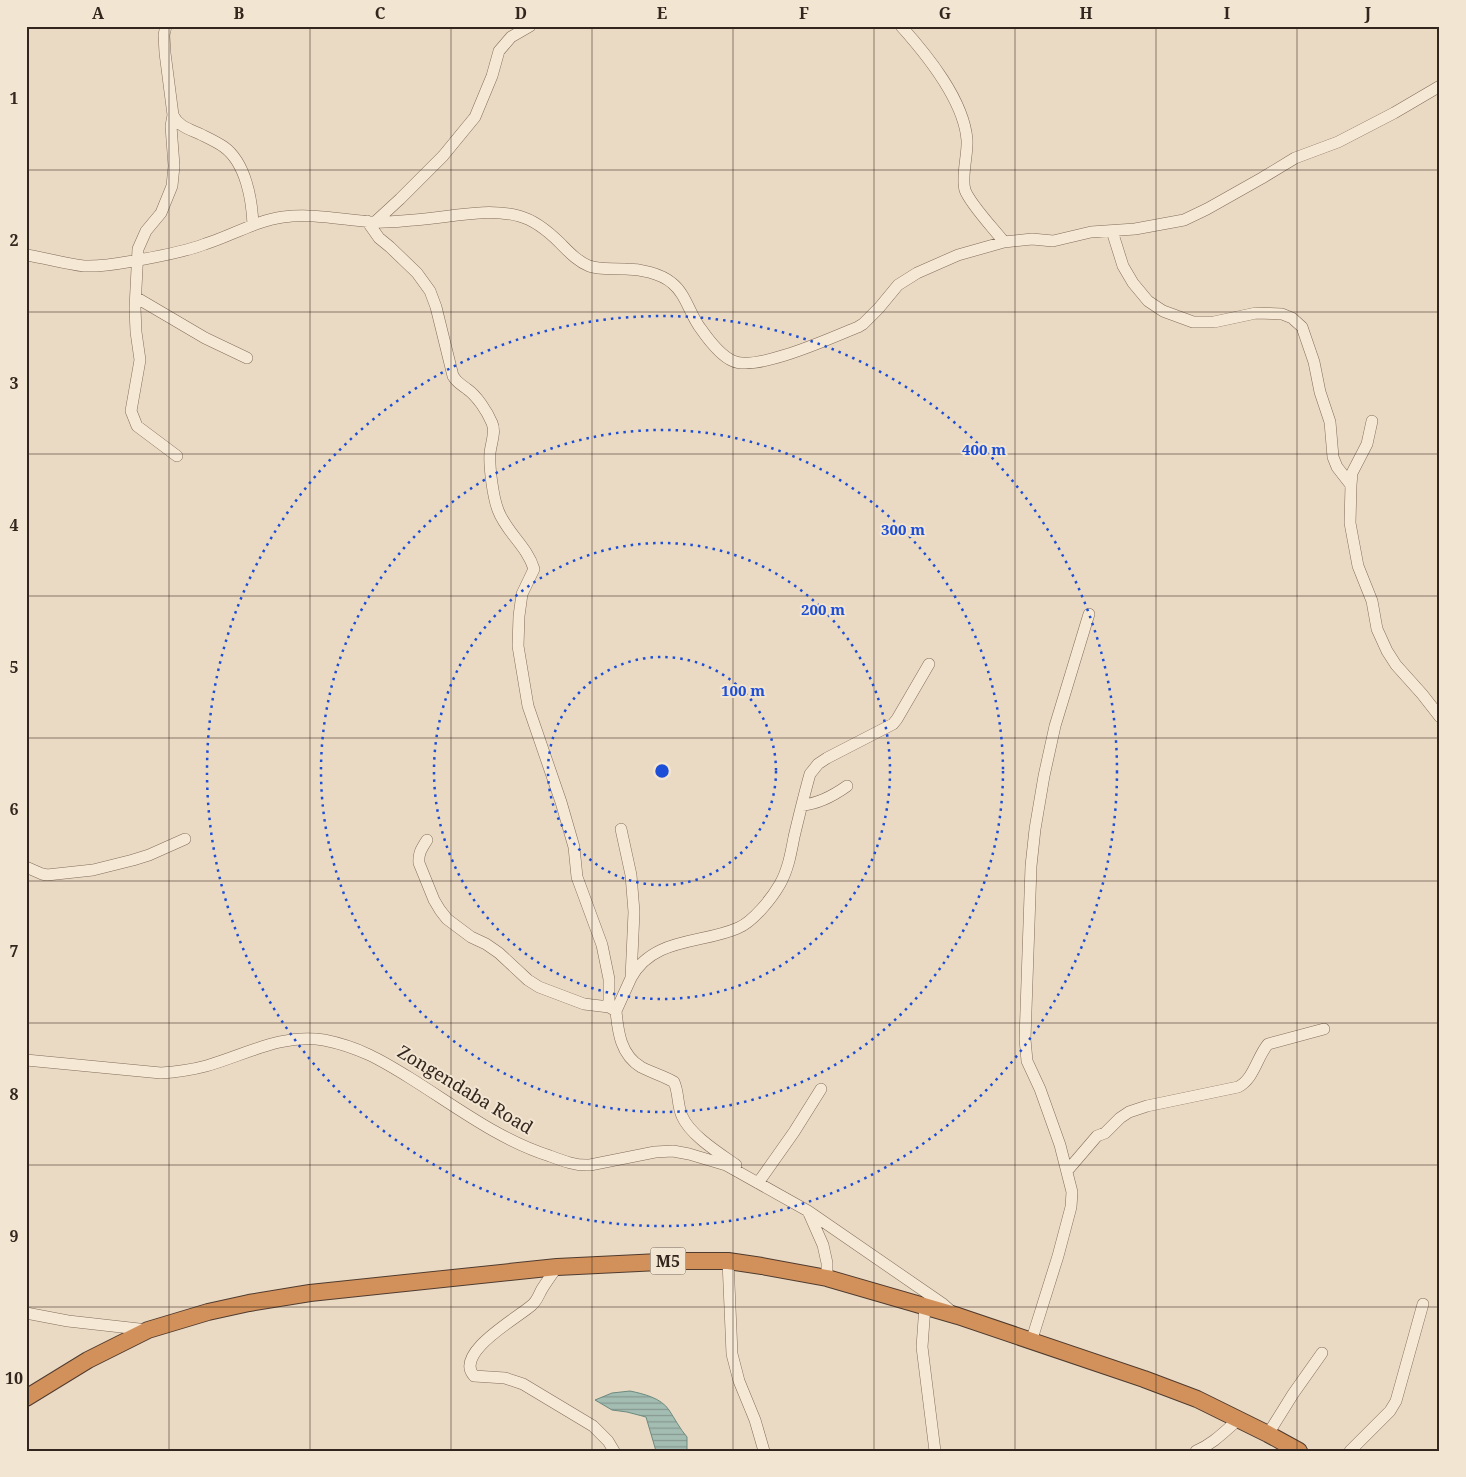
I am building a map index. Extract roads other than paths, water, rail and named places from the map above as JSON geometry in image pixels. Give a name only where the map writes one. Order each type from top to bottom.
[{"type":"highway","name":"M5","points":[[26,1398],[88,1360],[148,1330],[208,1312],[249,1303],[302,1295],[535,1269],[680,1260],[728,1262],[762,1266],[827,1278],[958,1316],[1144,1379],[1197,1399],[1299,1451]]},
{"type":"street","points":[[166,26],[164,35],[165,54],[172,115],[171,132],[174,166],[172,186],[161,213],[146,231],[138,249],[135,308],[139,368],[131,411],[137,426],[177,456]]},
{"type":"street","points":[[371,222],[443,156],[475,117],[492,76],[499,51],[511,37],[530,26]]},
{"type":"street","points":[[901,26],[936,68],[953,98],[963,120],[967,140],[965,189],[976,207],[1004,242]]},
{"type":"street","points":[[26,254],[87,266],[112,265],[156,257],[204,245],[252,225],[281,217],[306,215],[371,222],[496,213],[519,216],[548,231],[569,252],[588,265],[597,268],[640,270],[668,280],[679,291],[705,334],[727,358],[735,363],[753,363],[772,359],[858,327],[879,308],[898,285],[917,273],[958,255],[1004,242],[1032,239],[1053,240],[1091,232],[1135,230],[1184,220],[1295,158],[1338,142],[1440,86]]},
{"type":"street","points":[[172,115],[178,123],[225,147],[233,157],[243,175],[250,196],[252,225]]},
{"type":"street","points":[[371,222],[379,238],[417,273],[426,284],[436,306],[453,376],[456,382],[472,394],[493,426],[490,466],[496,504],[502,519],[528,555],[534,568],[522,594],[518,626],[518,646],[528,706],[561,802],[574,847],[577,878],[602,945],[618,1034],[627,1054],[641,1066],[674,1082],[678,1090],[682,1116],[695,1134],[743,1169],[748,1176]]},
{"type":"street","points":[[1112,231],[1123,266],[1133,283],[1148,301],[1163,311],[1193,322],[1214,322],[1256,313],[1282,314],[1292,318],[1302,327],[1314,362],[1320,392],[1330,422],[1333,457],[1337,467],[1351,485]]},
{"type":"street","points":[[137,298],[205,338],[248,358]]},
{"type":"street","points":[[1372,422],[1368,444],[1354,469],[1351,485],[1349,512],[1358,566],[1373,604],[1377,629],[1387,651],[1396,665],[1438,710]]},
{"type":"street","points":[[1032,1342],[1058,1256],[1071,1207],[1072,1192],[1060,1145],[1040,1089],[1027,1062],[1025,1039],[1031,875],[1035,829],[1055,726],[1089,614]]},
{"type":"street","points":[[612,1009],[640,964],[650,956],[672,945],[739,928],[746,924],[762,908],[780,885],[787,868],[810,774],[818,764],[827,758],[892,724],[897,719],[929,664]]},
{"type":"street","points":[[802,805],[812,804],[833,796],[847,786]]},
{"type":"street","points":[[621,829],[632,888],[634,912],[632,978]]},
{"type":"street","points":[[26,866],[47,875],[93,870],[149,855],[185,839]]},
{"type":"street","points":[[427,840],[419,852],[419,863],[434,900],[447,919],[471,937],[499,953],[528,980],[540,987],[584,1004],[612,1009]]},
{"type":"street","points":[[1067,1171],[1097,1136],[1110,1129],[1124,1115],[1147,1106],[1238,1087],[1250,1075],[1268,1044],[1324,1029]]},
{"type":"street","name":"Zongendaba Road","points":[[26,1060],[161,1073],[184,1072],[207,1066],[282,1041],[303,1038],[324,1040],[350,1046],[373,1056],[491,1130],[537,1152],[580,1166],[590,1166],[655,1152],[673,1151],[726,1165],[808,1212],[958,1316]]},
{"type":"street","points":[[758,1183],[794,1132],[821,1089]]},
{"type":"street","points":[[808,1212],[823,1245],[827,1263],[827,1278]]},
{"type":"street","points":[[728,1262],[732,1354],[738,1381],[755,1420],[764,1451]]},
{"type":"street","points":[[558,1267],[534,1303],[493,1334],[478,1348],[472,1358],[471,1373],[474,1376],[505,1378],[523,1384],[593,1426],[608,1441],[614,1451]]},
{"type":"street","points":[[535,1269],[542,1290]]},
{"type":"street","points":[[1350,1451],[1390,1411],[1396,1401],[1423,1304]]},
{"type":"street","points":[[925,1306],[922,1347],[935,1451]]},
{"type":"street","points":[[26,1313],[68,1321],[148,1330]]},
{"type":"street","points":[[1268,1434],[1322,1353]]},
{"type":"street","points":[[1196,1451],[1216,1440],[1239,1419]]}]
